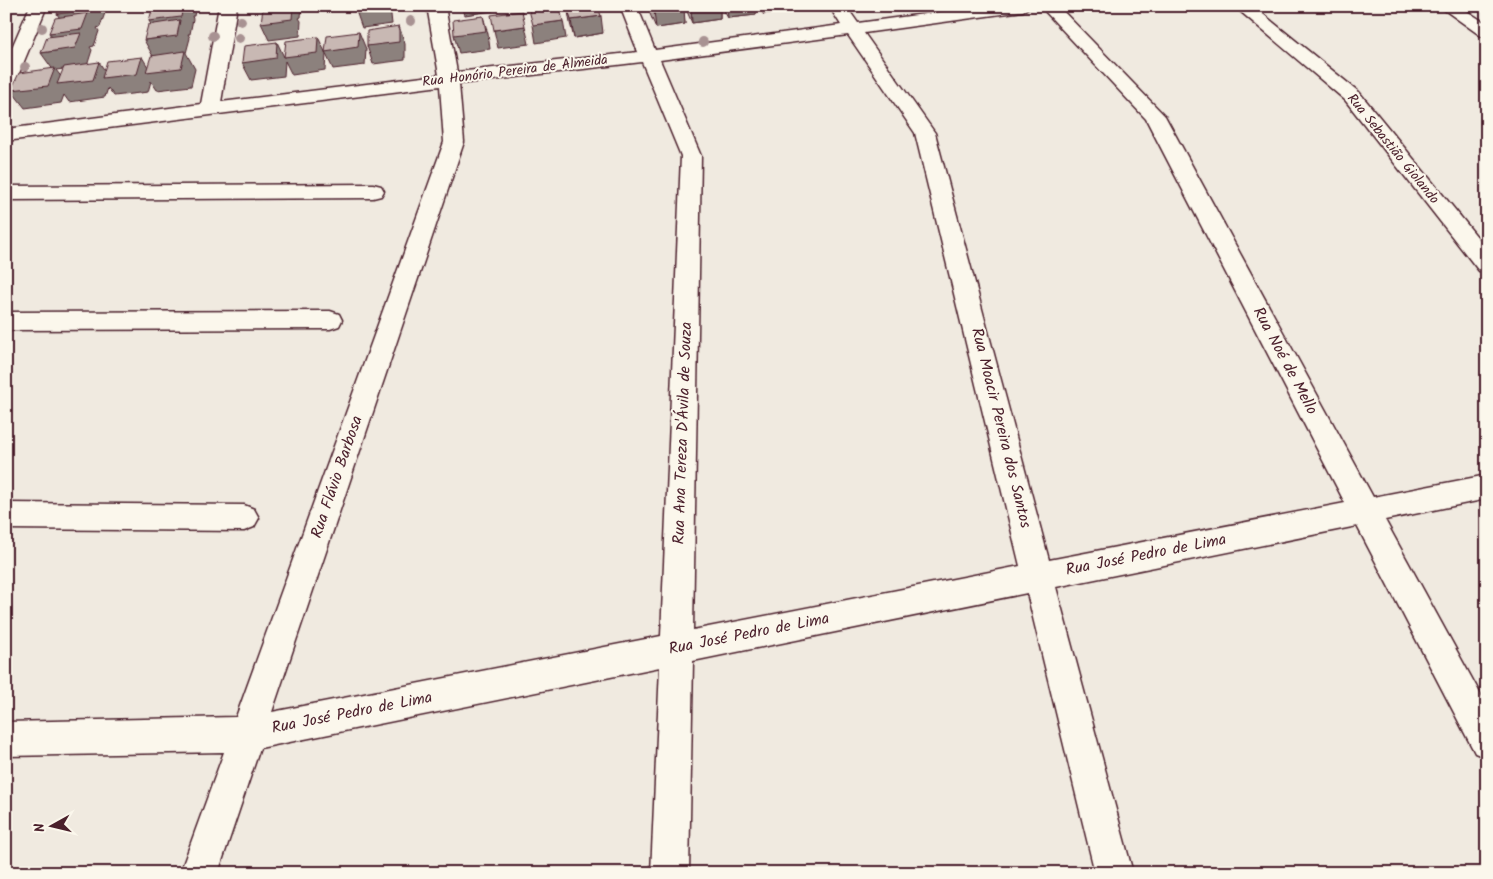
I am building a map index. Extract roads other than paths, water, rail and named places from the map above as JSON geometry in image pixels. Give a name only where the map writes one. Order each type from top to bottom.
[{"type":"street","points":[[6,83],[39,6]]},
{"type":"street","points":[[210,109],[228,6]]},
{"type":"street","name":"Rua Flávio Barbosa","points":[[199,873],[454,142],[449,79],[436,6]]},
{"type":"street","name":"Rua Ana Tereza D'Ávila de Souza","points":[[628,6],[690,156],[670,873]]},
{"type":"street","name":"Rua Moacir Pereira dos Santos","points":[[837,6],[926,133],[1114,873]]},
{"type":"street","name":"Rua Honório Pereira de Almeida","points":[[6,135],[449,79],[650,56],[1023,6]]},
{"type":"street","name":"Rua Noé de Mello","points":[[1048,6],[1155,116],[1487,741]]},
{"type":"street","name":"Rua Sebastião Giolando","points":[[1242,6],[1352,96],[1487,265]]},
{"type":"street","points":[[1447,6],[1487,32]]},
{"type":"street","points":[[6,193],[373,191]]},
{"type":"street","points":[[6,322],[330,320]]},
{"type":"street","name":"Rua José Pedro de Lima","points":[[6,739],[246,734],[1487,487]]},
{"type":"street","points":[[6,516],[244,518]]}]
